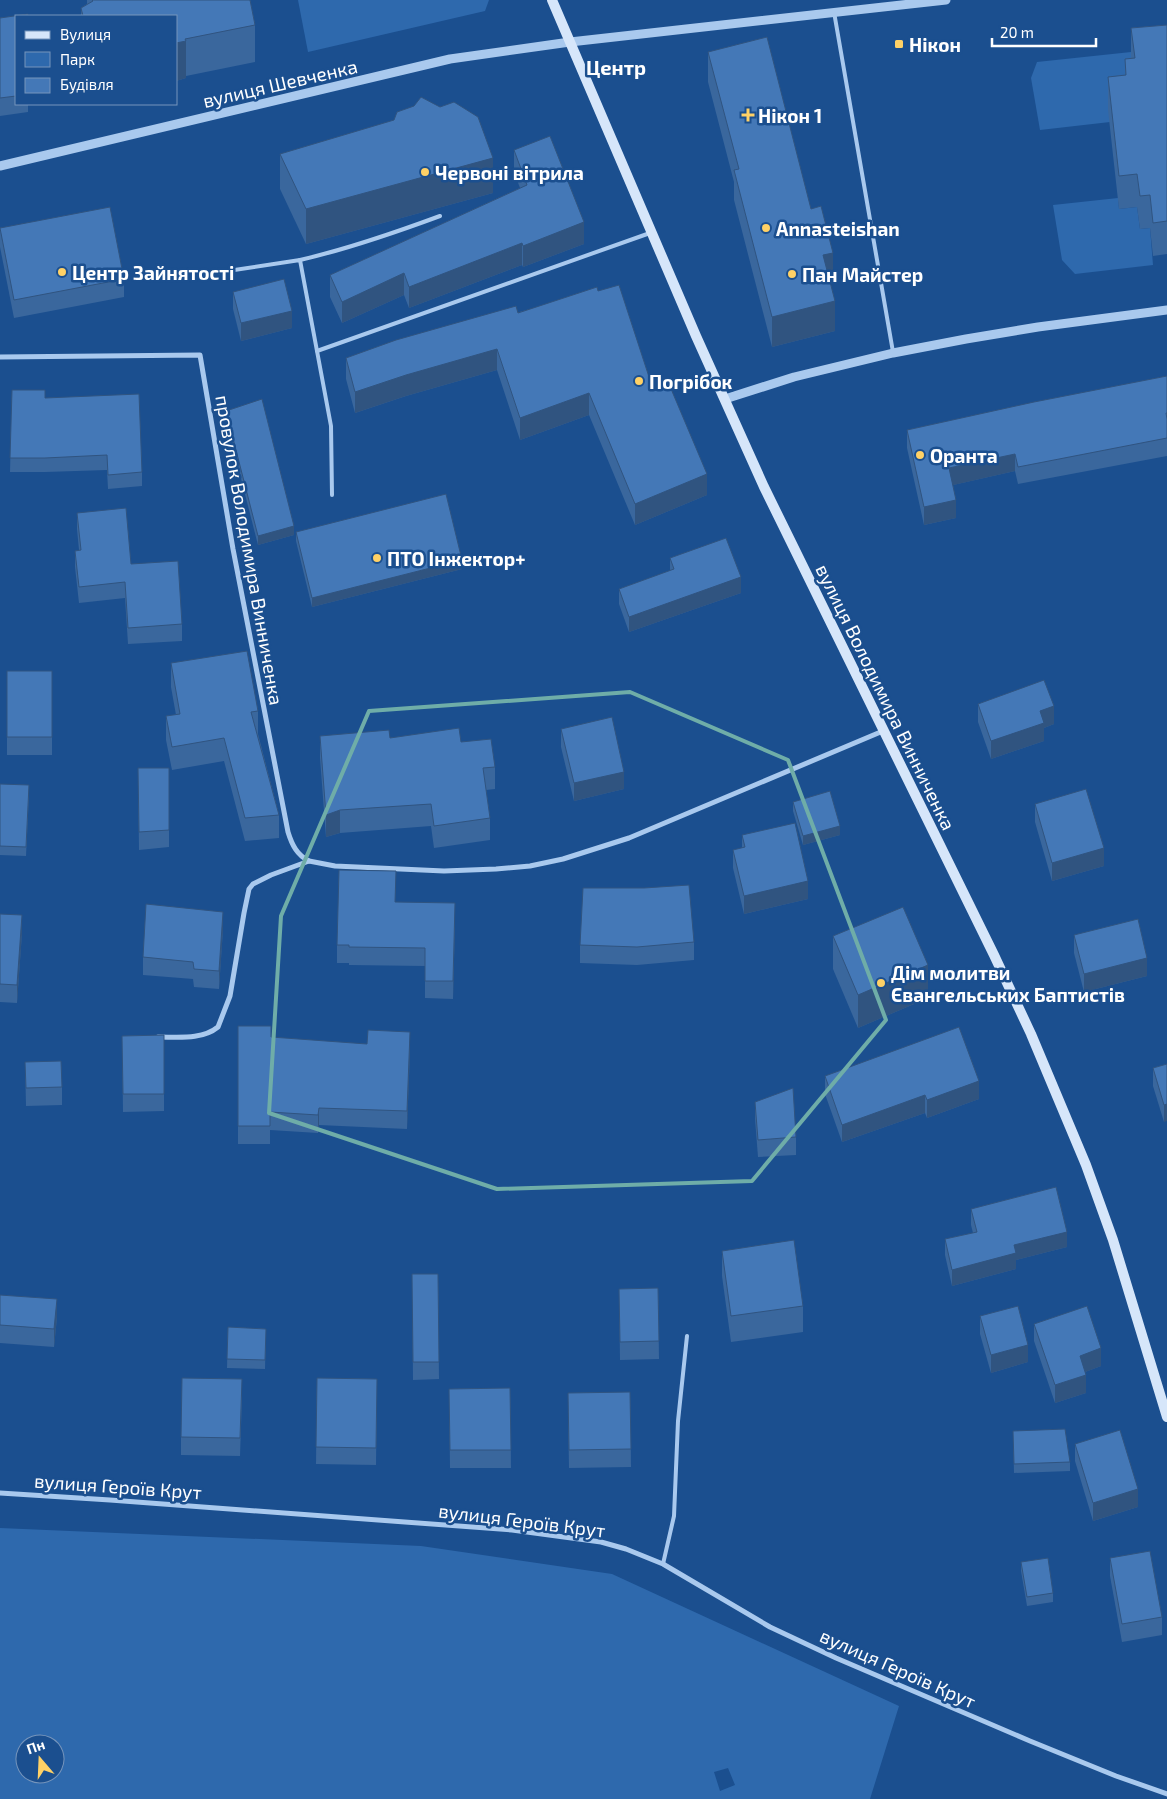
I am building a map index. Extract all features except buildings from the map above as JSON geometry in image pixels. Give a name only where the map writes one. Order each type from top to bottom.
[{"type":"main road","name":"вулиця Володимира Винниченка","points":[[552,0],[696,336],[799,562],[994,955],[1060,1100],[1113,1240],[1167,1417]]},
{"type":"street","name":"вулиця Шевченка","points":[[0,166],[450,59],[570,42],[946,0]]},
{"type":"street","points":[[725,399],[794,377],[893,353],[1038,327],[1167,310]]},
{"type":"street","name":"провулок Володимира Винниченка","points":[[0,357],[200,355],[232,540],[288,832],[296,851],[309,861]]},
{"type":"street","points":[[149,1037],[194,1037],[204,1035],[218,1027],[230,996],[249,889],[260,880],[309,861],[334,866],[444,871],[504,868],[563,859],[629,838],[884,732]]},
{"type":"street","name":"вулиця Героїв Крут","points":[[0,1493],[512,1530],[601,1542],[626,1549],[663,1564],[770,1627],[836,1658],[1030,1741],[1116,1776],[1167,1794]]},
{"type":"lane","points":[[834,12],[893,353]]},
{"type":"lane","points":[[201,275],[300,260],[357,246],[440,216]]},
{"type":"lane","points":[[317,351],[652,232]]},
{"type":"lane","points":[[300,260],[331,426],[332,495]]},
{"type":"lane","points":[[663,1564],[674,1516],[678,1421],[686,1336]]},
{"type":"highlighted area","points":[[630,692],[788,760],[886,1020],[752,1181],[497,1189],[269,1113],[281,916],[369,711]]},
{"type":"green space","points":[[298,0],[489,0],[485,11],[308,52]]},
{"type":"green space","points":[[1131,52],[1135,91],[1110,122],[1040,130],[1031,78],[1037,62]]},
{"type":"green space","points":[[1118,198],[1119,209],[1137,207],[1140,229],[1150,228],[1153,265],[1075,274],[1062,260],[1053,205]]},
{"type":"green space","points":[[0,1528],[421,1546],[612,1574],[899,1706],[870,1799],[0,1799]],"holes":[[[728,1768],[735,1785],[720,1791],[714,1772]]]},
{"type":"place","name":"Нікон","points":[[899,44]]},
{"type":"place","name":"Нікон 1","points":[[748,115]]},
{"type":"place","name":"Червоні вітрила","points":[[425,172]]},
{"type":"place","name":"Annasteishan","points":[[766,228]]},
{"type":"place","name":"Центр Зайнятості","points":[[62,272]]},
{"type":"place","name":"Пан Майстер","points":[[792,274]]},
{"type":"place","name":"Погрібок","points":[[639,381]]},
{"type":"place","name":"Оранта","points":[[920,455]]},
{"type":"place","name":"ПТО Інжектор+","points":[[377,558]]},
{"type":"place","name":"Дім молитви Євангельських Баптистів","points":[[881,983]]},
{"type":"district","name":"Центр","points":[[616,67]]}]
